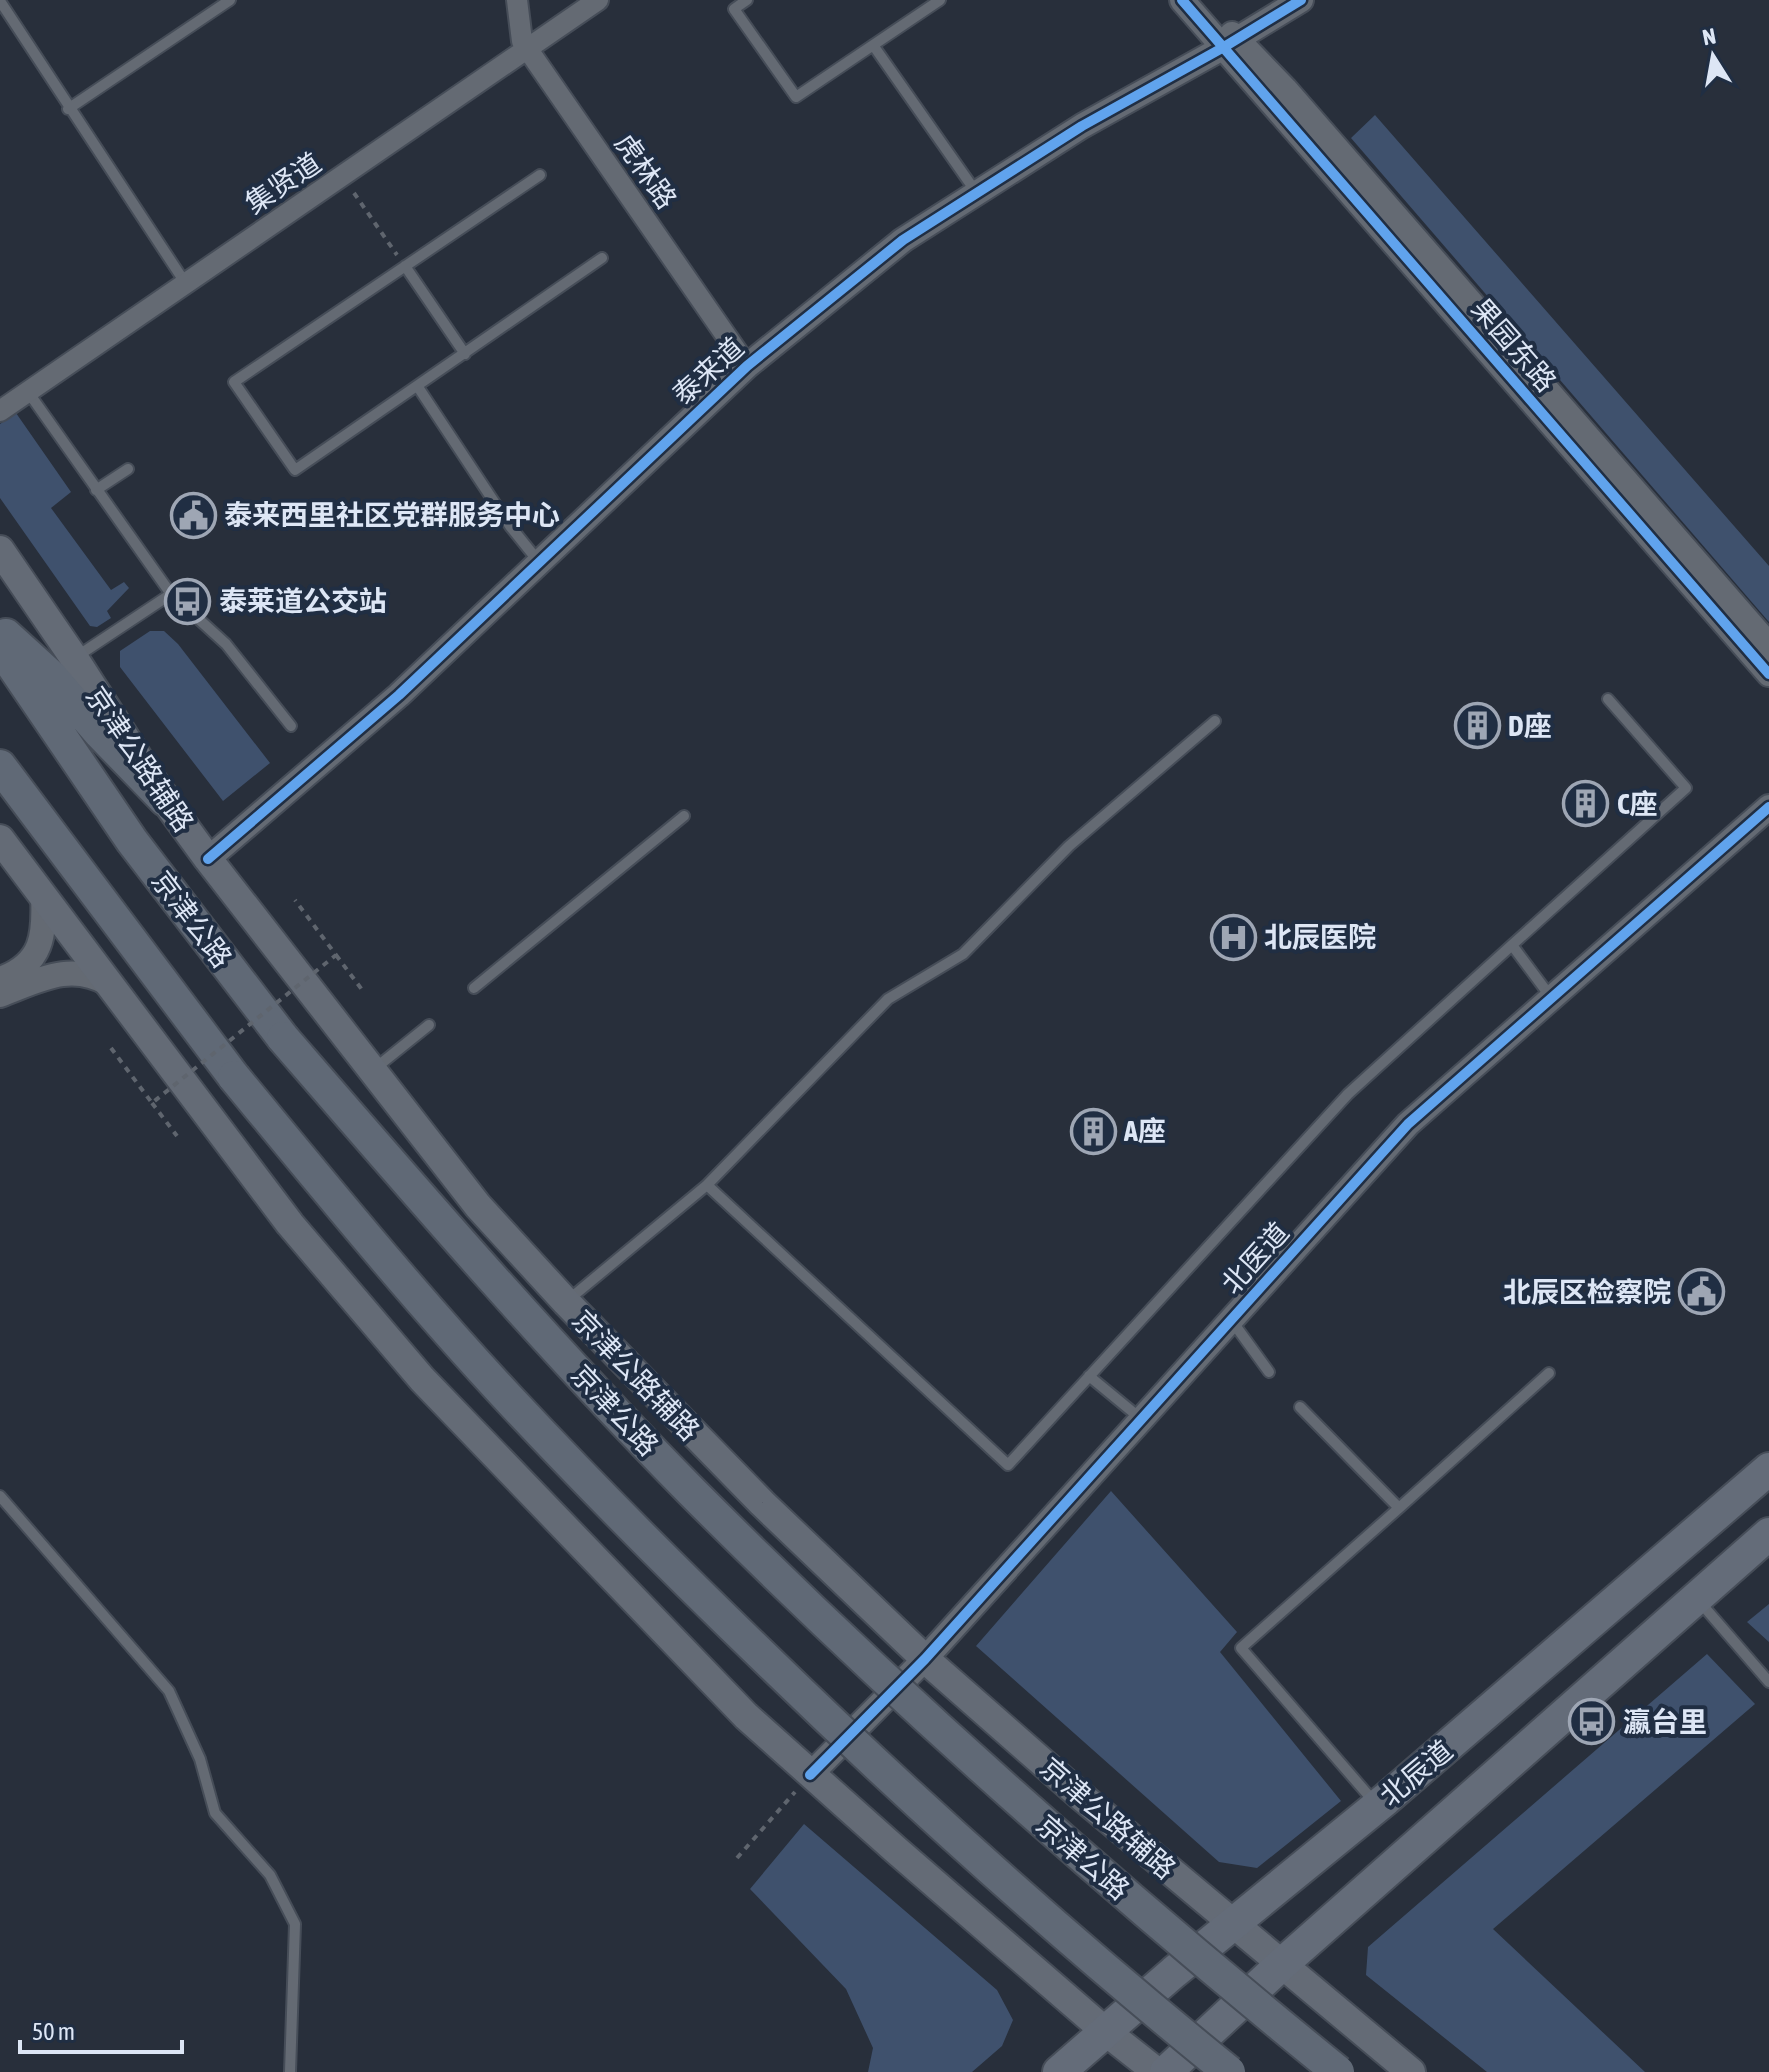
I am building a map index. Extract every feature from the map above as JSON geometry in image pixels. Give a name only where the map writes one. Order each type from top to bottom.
[{"type":"highway","points":[[0,629],[50,675],[99,732],[165,800]]},
{"type":"highway","name":"京津公路","points":[[0,647],[132,841],[283,1038],[498,1285],[689,1489],[971,1759],[1220,1976],[1338,2072]]},
{"type":"highway","points":[[0,766],[234,1077],[379,1253],[468,1354],[675,1571],[988,1870],[1229,2072]]},
{"type":"main road","name":"京津公路辅路","points":[[0,550],[165,800],[208,859],[478,1206],[566,1302],[762,1503],[925,1659],[1082,1797],[1411,2072]]},
{"type":"main road","points":[[0,839],[290,1224],[422,1379],[746,1716],[1105,2031],[1157,2072]]},
{"type":"main road","name":"北辰道","points":[[1059,2072],[1378,1805],[1769,1469]]},
{"type":"main road","name":"北辰道","points":[[1166,2072],[1281,1965],[1769,1534]]},
{"type":"street","name":"虎林路","points":[[517,0],[525,45],[747,366]]},
{"type":"street","name":"集贤道","points":[[182,279],[342,176],[525,45],[582,0]]},
{"type":"street","name":"集贤道","points":[[0,411],[25,388],[182,279],[525,45],[598,0]]},
{"type":"street","points":[[1182,0],[1230,43]]},
{"type":"street","points":[[1197,0],[1230,43]]},
{"type":"street","name":"泰来道","points":[[208,859],[399,695],[747,366],[903,240],[1082,126],[1301,0]]},
{"type":"street","name":"果园东路","points":[[1230,43],[1296,101],[1769,645]]},
{"type":"street","name":"果园东路","points":[[1230,43],[1769,674]]},
{"type":"street","name":"集贤道","points":[[0,400],[25,388]]},
{"type":"street","name":"北医道","points":[[810,1775],[925,1659],[1408,1124],[1769,807]]},
{"type":"street","points":[[0,979],[22,968],[39,945],[44,933],[43,895]]},
{"type":"street","points":[[0,995],[67,973],[90,975],[109,984]]},
{"type":"lane","points":[[68,109],[230,0]]},
{"type":"lane","points":[[747,0],[734,9],[796,97],[940,0]]},
{"type":"lane","points":[[0,1],[182,279]]},
{"type":"lane","points":[[873,45],[977,193]]},
{"type":"lane","points":[[540,175],[234,382],[295,470],[602,258]]},
{"type":"lane","points":[[405,266],[465,354]]},
{"type":"lane","points":[[418,387],[510,526],[539,562]]},
{"type":"lane","points":[[25,388],[171,594],[226,644],[291,726]]},
{"type":"lane","points":[[96,490],[128,469]]},
{"type":"lane","points":[[74,658],[171,594]]},
{"type":"lane","points":[[707,1185],[1008,1465],[1348,1094],[1686,788],[1608,699]]},
{"type":"lane","points":[[566,1302],[707,1185],[888,999],[963,954],[1069,846],[1215,721]]},
{"type":"lane","points":[[474,988],[684,816]]},
{"type":"lane","points":[[1512,945],[1552,998]]},
{"type":"lane","points":[[371,1071],[429,1025]]},
{"type":"lane","points":[[1231,1320],[1269,1372]]},
{"type":"lane","points":[[1378,1805],[1241,1648],[1549,1373]]},
{"type":"lane","points":[[1089,1376],[1141,1419]]},
{"type":"lane","points":[[1300,1407],[1399,1508]]},
{"type":"lane","points":[[0,1496],[169,1691],[200,1759],[215,1813],[270,1875],[295,1924],[290,2072]]},
{"type":"lane","points":[[1695,1597],[1769,1682]]},
{"type":"path","points":[[342,176],[405,266]]},
{"type":"path","points":[[295,900],[363,991]]},
{"type":"path","points":[[152,1103],[336,955]]},
{"type":"path","points":[[111,1048],[177,1136]]},
{"type":"path","points":[[737,1858],[810,1775]]},
{"type":"shaded area","points":[[1375,115],[1769,566],[1769,622],[1351,138]]},
{"type":"shaded area","points":[[16,413],[71,492],[51,508],[111,590],[124,582],[129,588],[107,611],[111,618],[97,627],[90,626],[0,498],[0,424]]},
{"type":"shaded area","points":[[150,631],[164,631],[178,644],[270,763],[223,801],[120,667],[120,651]]},
{"type":"shaded area","points":[[1111,1491],[1237,1632],[1220,1652],[1341,1801],[1257,1868],[1219,1862],[976,1646]]},
{"type":"shaded area","points":[[1769,1604],[1769,1642],[1747,1622]]},
{"type":"shaded area","points":[[1707,1654],[1755,1704],[1493,1929],[1645,2072],[1487,2072],[1366,1975],[1368,1947]]},
{"type":"shaded area","points":[[804,1824],[997,1990],[1013,2020],[1002,2046],[972,2072],[868,2072],[873,2048],[846,1989],[750,1889]]},
{"type":"cycle path","points":[[1182,0],[1769,674]]},
{"type":"cycle path","points":[[208,859],[399,695],[747,366],[903,240],[1082,126],[1301,0]]},
{"type":"cycle path","points":[[810,1775],[925,1659],[1408,1124],[1769,807]]},
{"type":"place","name":"泰来西里社区党群服务中心","points":[[193,515]]},
{"type":"place","name":"泰莱道公交站","points":[[188,601]]},
{"type":"place","name":"D座","points":[[1477,726]]},
{"type":"place","name":"C座","points":[[1586,804]]},
{"type":"place","name":"北辰医院","points":[[1233,937]]},
{"type":"place","name":"A座","points":[[1093,1131]]},
{"type":"place","name":"北辰区检察院","points":[[1702,1292]]},
{"type":"place","name":"瀛台里","points":[[1592,1722]]}]
